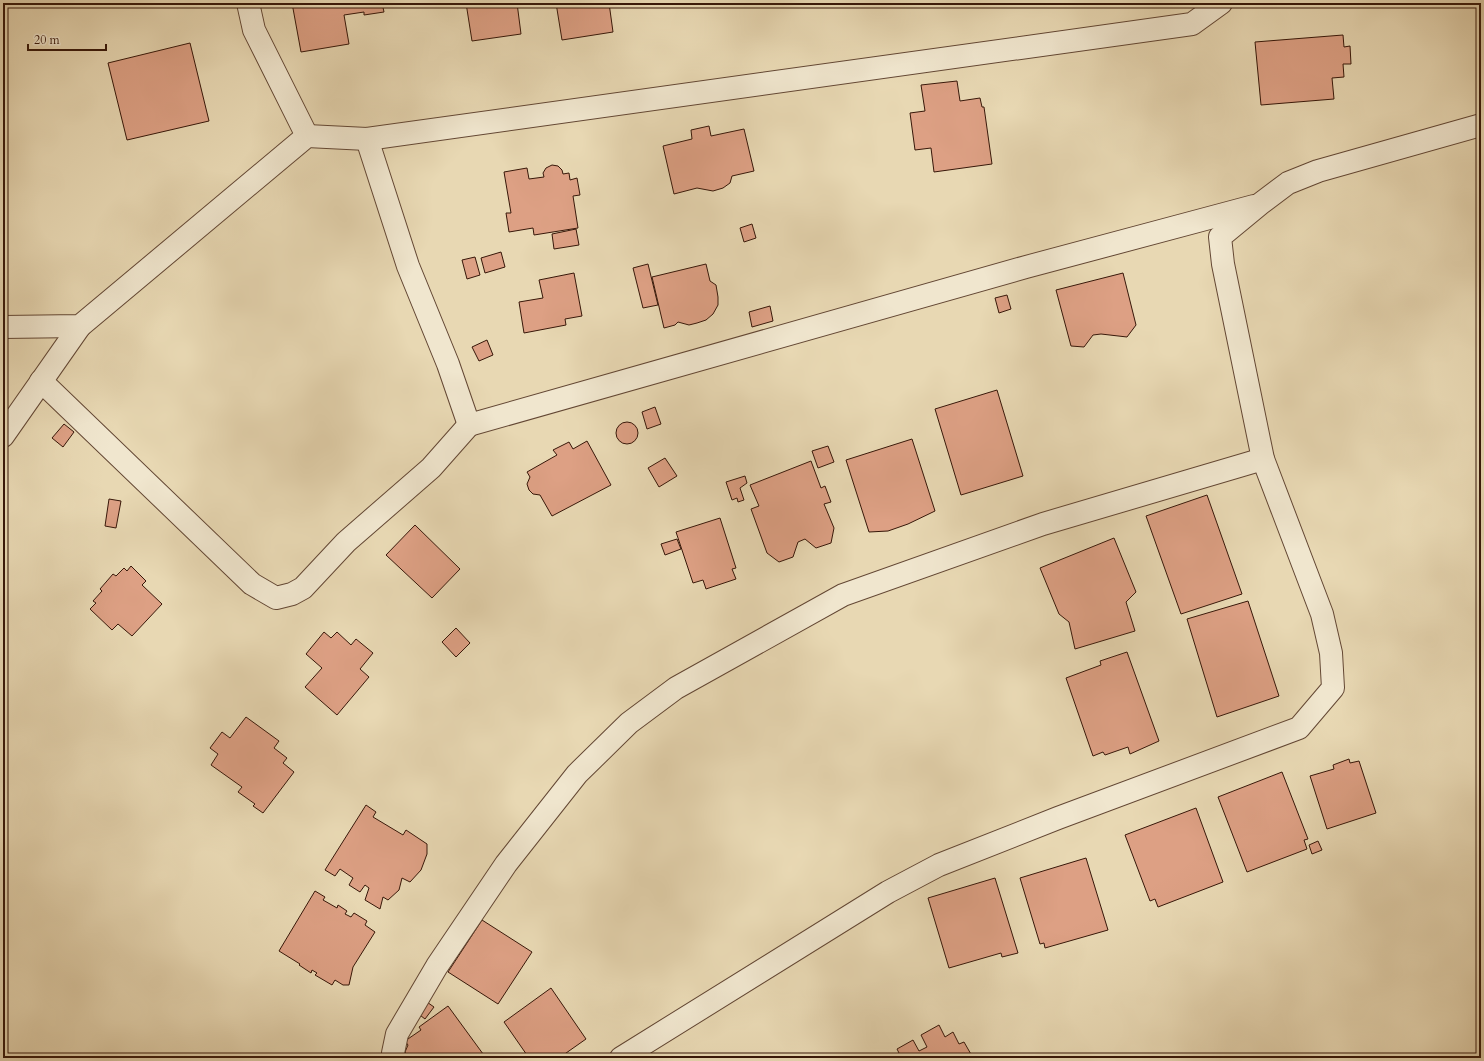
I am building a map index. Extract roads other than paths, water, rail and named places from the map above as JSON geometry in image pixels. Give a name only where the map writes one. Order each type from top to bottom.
[{"type":"street","points":[[248,3],[254,30],[307,136]]},
{"type":"street","points":[[3,436],[80,326],[307,136],[367,139],[1192,24],[1221,3]]},
{"type":"street","points":[[622,1058],[888,892],[939,865],[1050,821],[1299,728],[1333,688],[1331,653],[1322,614],[1263,459],[1223,264],[1220,237],[1260,204],[1288,184],[1318,171],[1481,125]]},
{"type":"street","points":[[367,139],[408,266],[448,364],[469,426]]},
{"type":"street","points":[[41,381],[252,584],[276,598],[292,594],[303,588],[346,542],[431,468],[469,426],[1019,270],[1260,204]]},
{"type":"street","points":[[3,327],[80,326]]},
{"type":"street","points":[[393,1058],[397,1034],[437,966],[506,864],[577,774],[629,723],[676,688],[843,595],[1043,524],[1263,459]]}]
